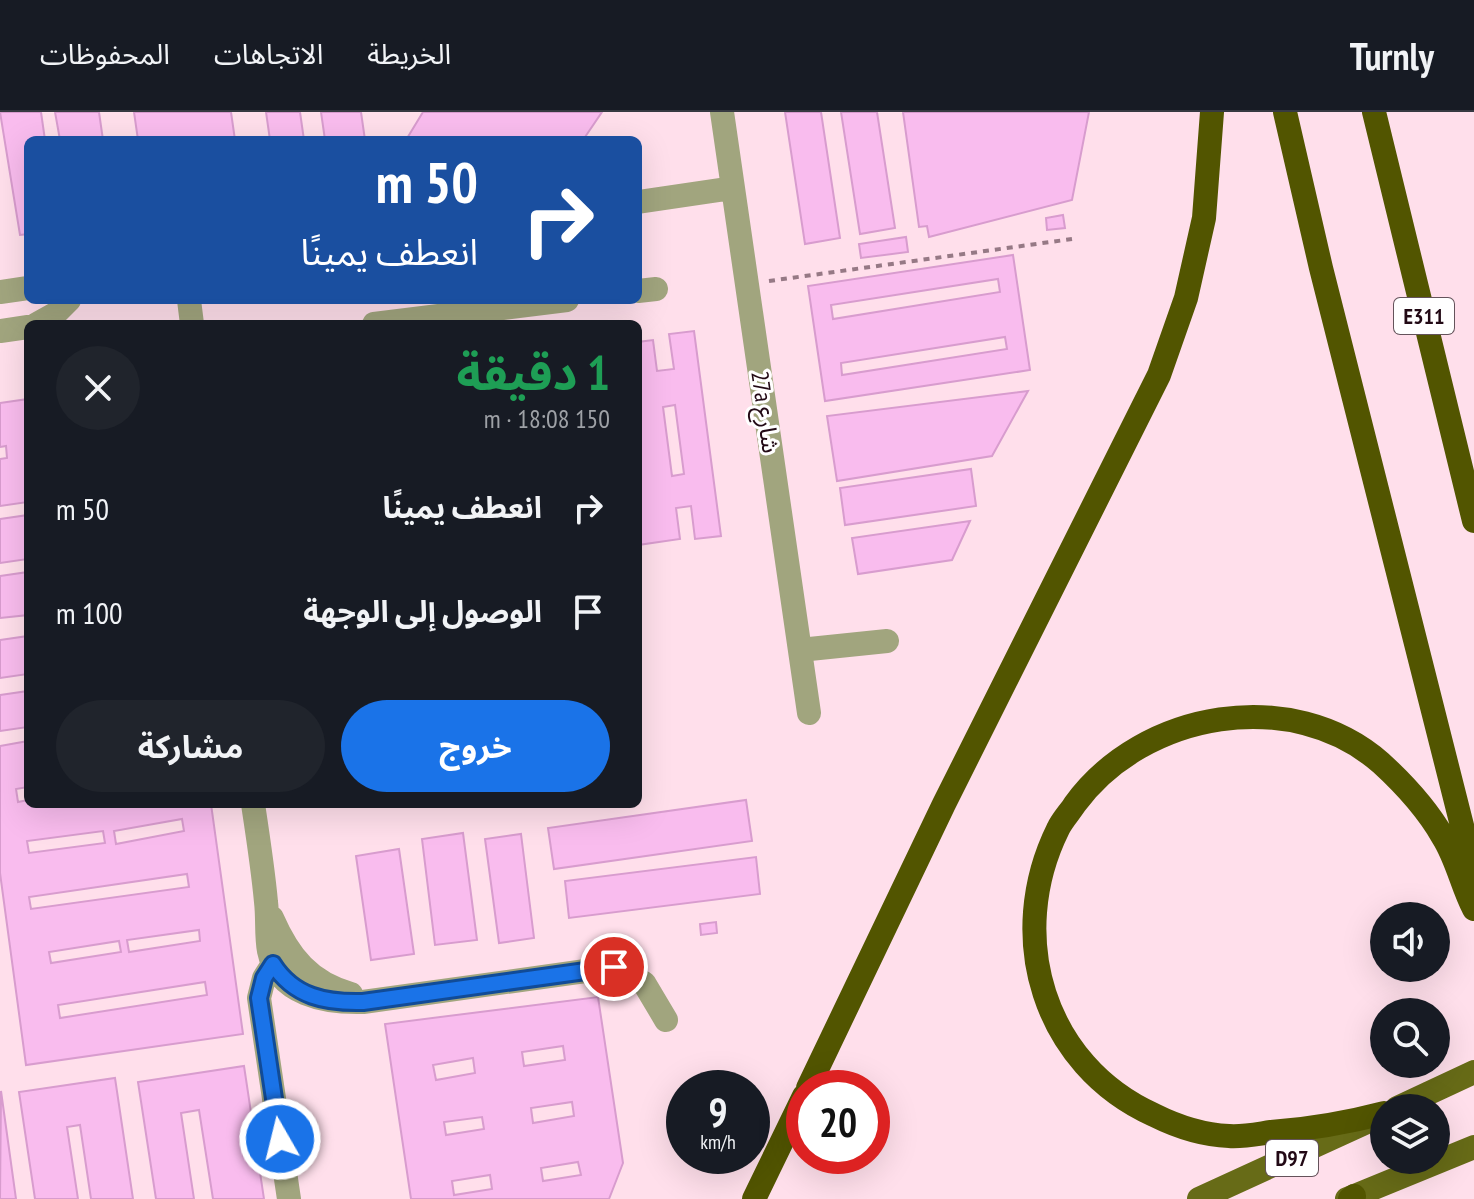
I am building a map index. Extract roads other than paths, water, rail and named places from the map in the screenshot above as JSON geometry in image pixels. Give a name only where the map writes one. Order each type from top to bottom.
[{"type":"highway","points":[[817,1070],[944,804],[1159,375],[1186,298],[1204,218],[1212,112]]},
{"type":"highway","points":[[1285,112],[1321,268],[1474,873]]},
{"type":"highway","name":"E311","points":[[1374,112],[1474,521]]},
{"type":"highway","points":[[1370,1117],[1339,1125],[1228,1136],[1176,1126],[1129,1104],[1089,1070],[1058,1028],[1038,979],[1033,927],[1041,876],[1059,828],[1086,790],[1123,756],[1173,730],[1227,718],[1282,718],[1336,733],[1378,761],[1415,797],[1445,838],[1474,909]]},
{"type":"highway","points":[[754,1199],[786,1133]]},
{"type":"main road","points":[[1423,1094],[1474,1072]]},
{"type":"main road","name":"D97","points":[[1199,1199],[1370,1120]]},
{"type":"main road","points":[[1351,1198],[1474,1147]]},
{"type":"street","name":"27a شارع","points":[[722,112],[809,713]]},
{"type":"street","points":[[642,201],[733,188]]},
{"type":"street","points":[[0,292],[24,289]]},
{"type":"street","points":[[44,320],[65,304]]},
{"type":"street","points":[[396,320],[471,306],[503,304]]},
{"type":"street","points":[[0,331],[24,328]]},
{"type":"street","points":[[800,650],[887,641]]},
{"type":"street","points":[[254,808],[273,964],[289,983],[311,997],[342,1003],[383,1000],[614,967],[644,983],[666,1020]]},
{"type":"street","points":[[266,905],[288,952],[302,969],[336,990],[383,1000]]},
{"type":"street","points":[[273,964],[264,978],[259,998],[289,1199]]}]
